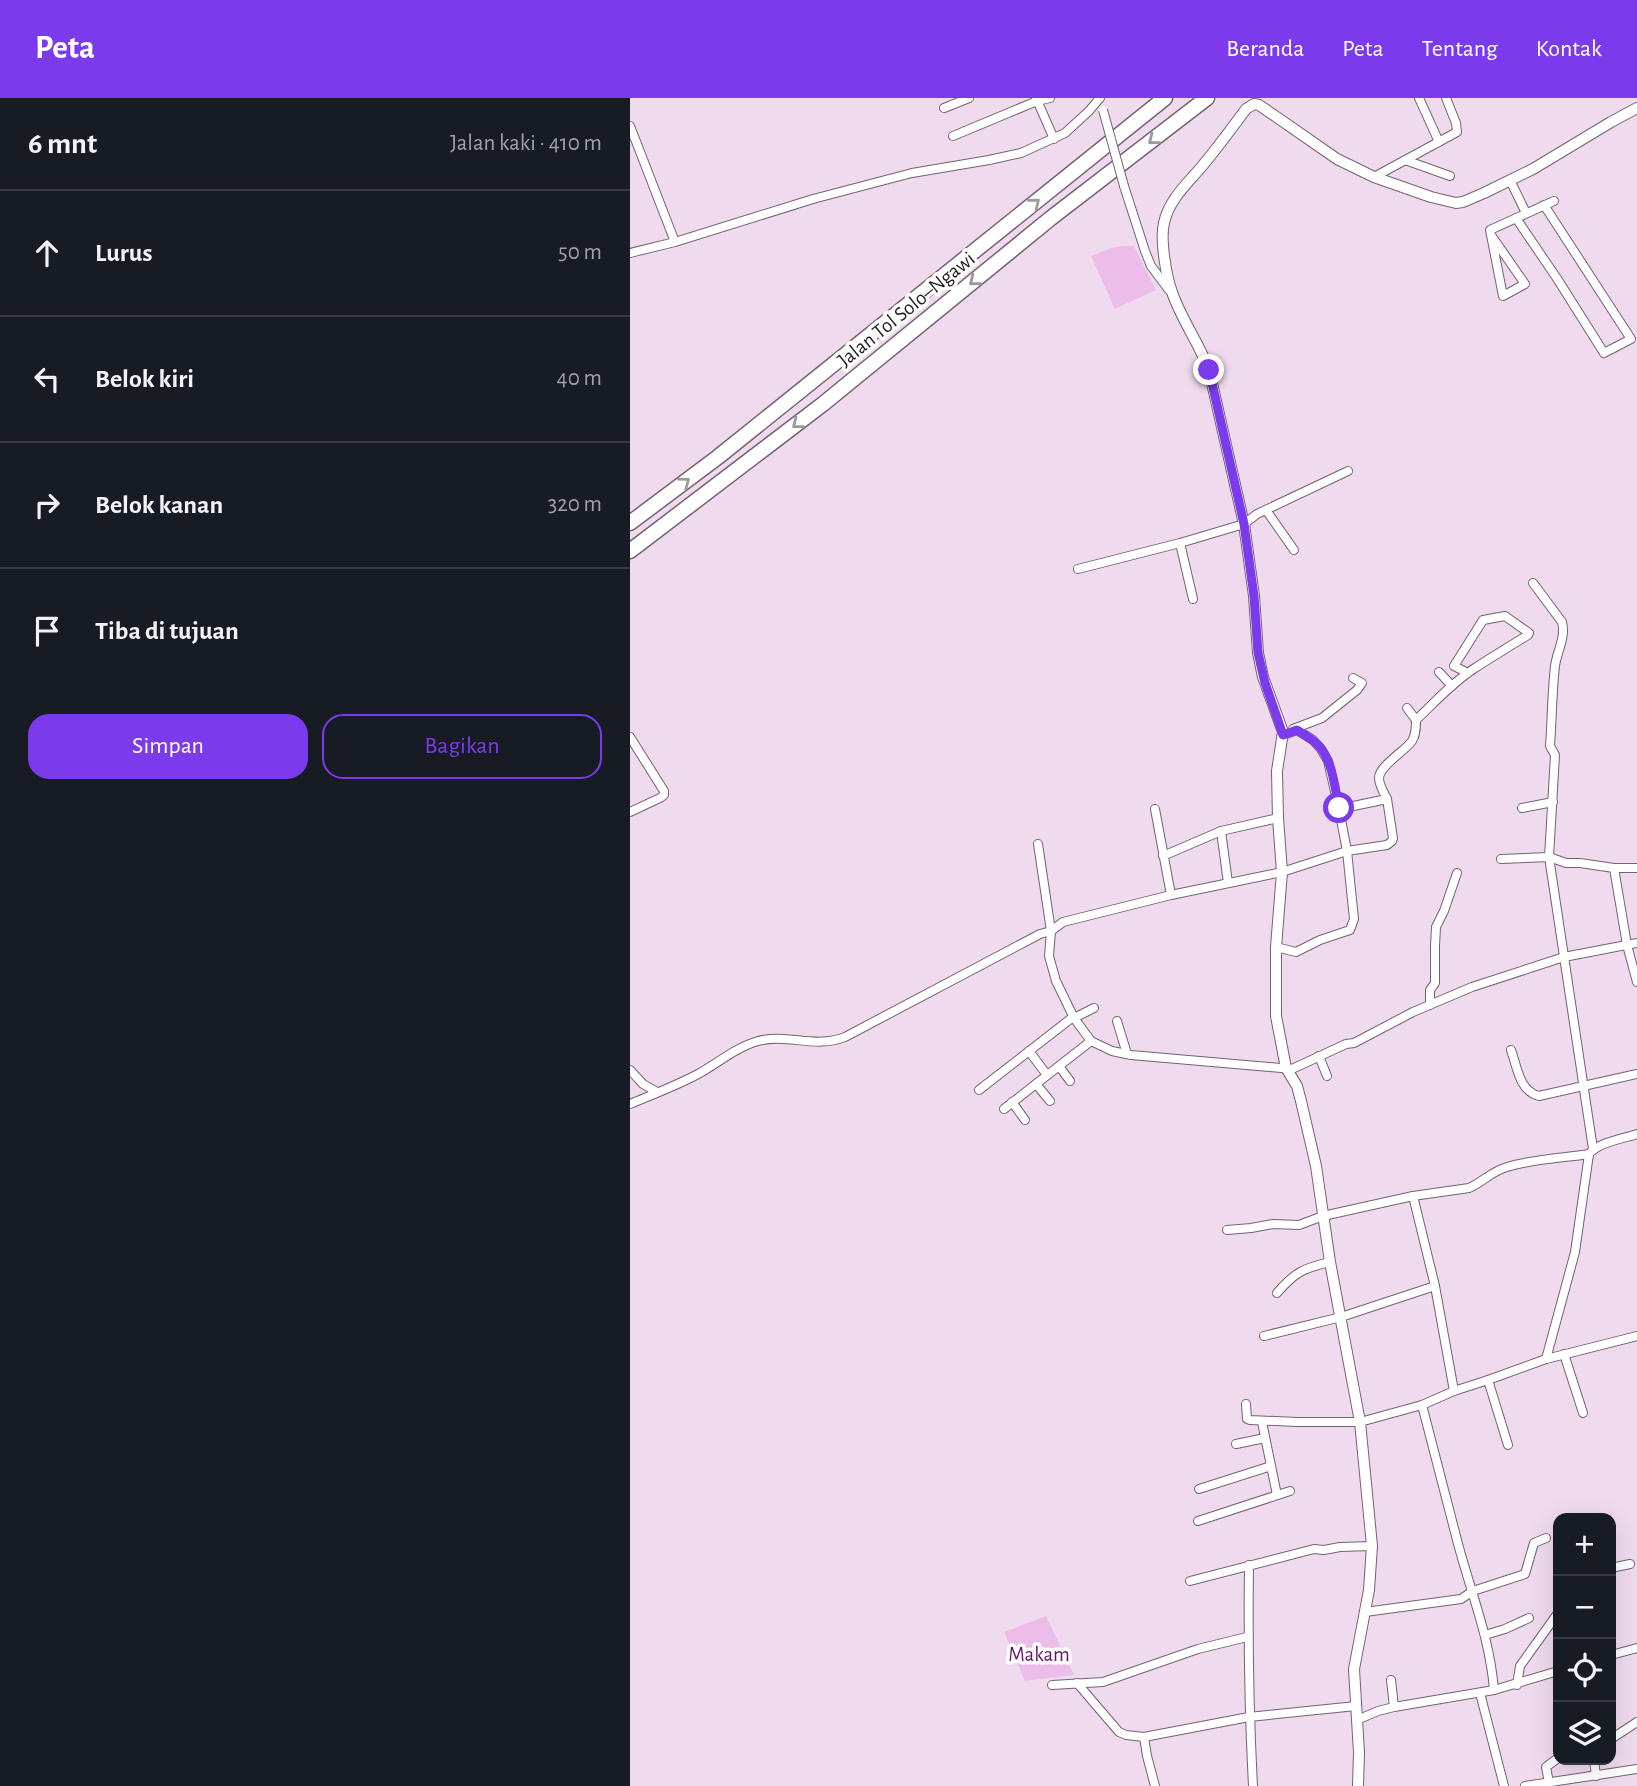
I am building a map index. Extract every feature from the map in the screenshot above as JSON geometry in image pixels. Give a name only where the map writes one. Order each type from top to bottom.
[{"type":"highway","name":"Jalan Tol Solo–Ngawi","points":[[630,523],[718,457],[1165,98]]},
{"type":"highway","name":"Jalan Tol Solo–Ngawi","points":[[630,551],[823,404],[1051,218],[1207,98]]},
{"type":"street","points":[[944,108],[969,98]]},
{"type":"street","points":[[953,136],[1037,100],[1050,98]]},
{"type":"street","points":[[1101,98],[1134,221],[1151,266],[1173,295]]},
{"type":"street","points":[[630,253],[912,173],[1021,153],[1074,127],[1101,98]]},
{"type":"street","points":[[1419,98],[1439,142]]},
{"type":"street","points":[[1374,177],[1457,132],[1446,98]]},
{"type":"street","points":[[1037,100],[1054,139]]},
{"type":"street","points":[[1358,1786],[1354,1669],[1369,1590],[1372,1546],[1360,1422],[1330,1262],[1316,1166],[1297,1086],[1286,1068],[1276,1016],[1276,947],[1282,872],[1277,771],[1283,733],[1268,694],[1258,653],[1254,596],[1244,524],[1209,370],[1167,278],[1164,223],[1177,195],[1254,104],[1337,159],[1374,177],[1456,203],[1485,193],[1533,169],[1636,109]]},
{"type":"street","points":[[630,126],[676,242]]},
{"type":"street","points":[[1405,160],[1450,176]]},
{"type":"street","points":[[1510,180],[1526,213]]},
{"type":"street","points":[[1491,235],[1525,284],[1503,296],[1490,230],[1554,201]]},
{"type":"street","points":[[1516,218],[1604,353],[1631,339],[1544,205]]},
{"type":"street","points":[[1078,569],[1244,524],[1257,514],[1348,471]]},
{"type":"street","points":[[1266,510],[1294,550]]},
{"type":"street","points":[[1181,543],[1193,599]]},
{"type":"street","points":[[1533,583],[1558,617],[1564,634],[1554,678],[1550,746],[1555,755],[1549,857],[1584,1085],[1591,1152],[1579,1232],[1546,1359]]},
{"type":"street","points":[[1416,720],[1468,673],[1529,633],[1504,616],[1483,620],[1454,666],[1468,673]]},
{"type":"street","points":[[1438,672],[1452,687]]},
{"type":"street","points":[[1283,733],[1322,718],[1360,687],[1362,683],[1353,678]]},
{"type":"street","points":[[630,1104],[700,1073],[756,1042],[774,1038],[815,1043],[845,1037],[1063,922],[1171,895],[1282,872],[1347,851],[1387,845],[1394,838],[1380,774],[1412,741],[1416,720],[1407,708]]},
{"type":"street","points":[[1276,947],[1296,952],[1320,940],[1345,933],[1352,928],[1354,919],[1347,851],[1328,761],[1314,740],[1297,730],[1283,733]]},
{"type":"street","points":[[630,737],[664,795],[630,812]]},
{"type":"street","points":[[1339,808],[1387,799]]},
{"type":"street","points":[[1522,808],[1553,802]]},
{"type":"street","points":[[1155,808],[1171,895]]},
{"type":"street","points":[[1163,856],[1221,831],[1278,818]]},
{"type":"street","points":[[1221,831],[1228,883]]},
{"type":"street","points":[[1038,844],[1051,930],[1049,956],[1052,969],[1074,1017],[1091,1041],[1112,1051],[1127,1054],[1292,1069],[1472,987],[1564,957],[1637,943]]},
{"type":"street","points":[[1501,859],[1549,857],[1566,863],[1637,868]]},
{"type":"street","points":[[1614,868],[1627,945],[1637,982]]},
{"type":"street","points":[[1430,1005],[1430,990],[1435,983],[1436,927],[1457,873]]},
{"type":"street","points":[[979,1090],[1074,1017],[1094,1008]]},
{"type":"street","points":[[1116,1021],[1127,1054]]},
{"type":"street","points":[[1004,1109],[1091,1041]]},
{"type":"street","points":[[1511,1050],[1522,1084],[1527,1091],[1539,1096],[1637,1074]]},
{"type":"street","points":[[1029,1051],[1047,1075]]},
{"type":"street","points":[[1319,1056],[1327,1076]]},
{"type":"street","points":[[1059,1066],[1070,1081]]},
{"type":"street","points":[[630,1070],[643,1084],[657,1093]]},
{"type":"street","points":[[1036,1084],[1050,1101]]},
{"type":"street","points":[[1012,1102],[1025,1120]]},
{"type":"street","points":[[1227,1230],[1273,1224],[1299,1224],[1413,1196],[1469,1188],[1507,1167],[1591,1152],[1637,1134]]},
{"type":"street","points":[[1413,1196],[1435,1286],[1454,1391]]},
{"type":"street","points":[[1277,1293],[1290,1279],[1307,1268],[1330,1262]]},
{"type":"street","points":[[1264,1336],[1341,1317],[1435,1286]]},
{"type":"street","points":[[1246,1404],[1247,1419],[1262,1422],[1360,1422],[1422,1405],[1546,1359],[1637,1336]]},
{"type":"street","points":[[1564,1354],[1583,1413]]},
{"type":"street","points":[[1488,1380],[1508,1444]]},
{"type":"street","points":[[1422,1405],[1485,1635],[1494,1690]]},
{"type":"street","points":[[1262,1422],[1277,1495]]},
{"type":"street","points":[[1236,1444],[1265,1438]]},
{"type":"street","points":[[1199,1489],[1271,1466]]},
{"type":"street","points":[[1198,1521],[1290,1490]]},
{"type":"street","points":[[1365,1612],[1461,1599],[1473,1591],[1528,1576],[1534,1544],[1546,1538]]},
{"type":"street","points":[[1190,1581],[1314,1549],[1372,1546]]},
{"type":"street","points":[[1616,1567],[1630,1564]]},
{"type":"street","points":[[1249,1565],[1247,1637],[1253,1786]]},
{"type":"street","points":[[1485,1635],[1529,1618]]},
{"type":"street","points":[[1517,1685],[1520,1667],[1553,1620]]},
{"type":"street","points":[[1052,1685],[1103,1682],[1198,1649],[1247,1637]]},
{"type":"street","points":[[1616,1654],[1637,1648]]},
{"type":"street","points":[[1357,1720],[1394,1707],[1494,1690],[1553,1673]]},
{"type":"street","points":[[1391,1680],[1394,1707]]},
{"type":"street","points":[[1077,1683],[1119,1732],[1144,1737],[1249,1717],[1356,1706]]},
{"type":"street","points":[[1480,1693],[1504,1786]]},
{"type":"street","points":[[1616,1736],[1637,1722]]},
{"type":"street","points":[[1144,1737],[1155,1786]]},
{"type":"street","points":[[1549,1783],[1545,1771],[1553,1762]]},
{"type":"street","points":[[1595,1765],[1596,1776]]},
{"type":"street","points":[[1525,1786],[1637,1769]]},
{"type":"green space","points":[[1123,246],[1134,246],[1156,290],[1115,309],[1091,256]]},
{"type":"green space","name":"Makam","points":[[1046,1616],[1074,1675],[1025,1681],[1004,1632]]},
{"type":"route","points":[[1209,370],[1244,524],[1254,596],[1256,647],[1268,694],[1283,735],[1297,730],[1314,740],[1321,749],[1328,761],[1339,808]]}]
